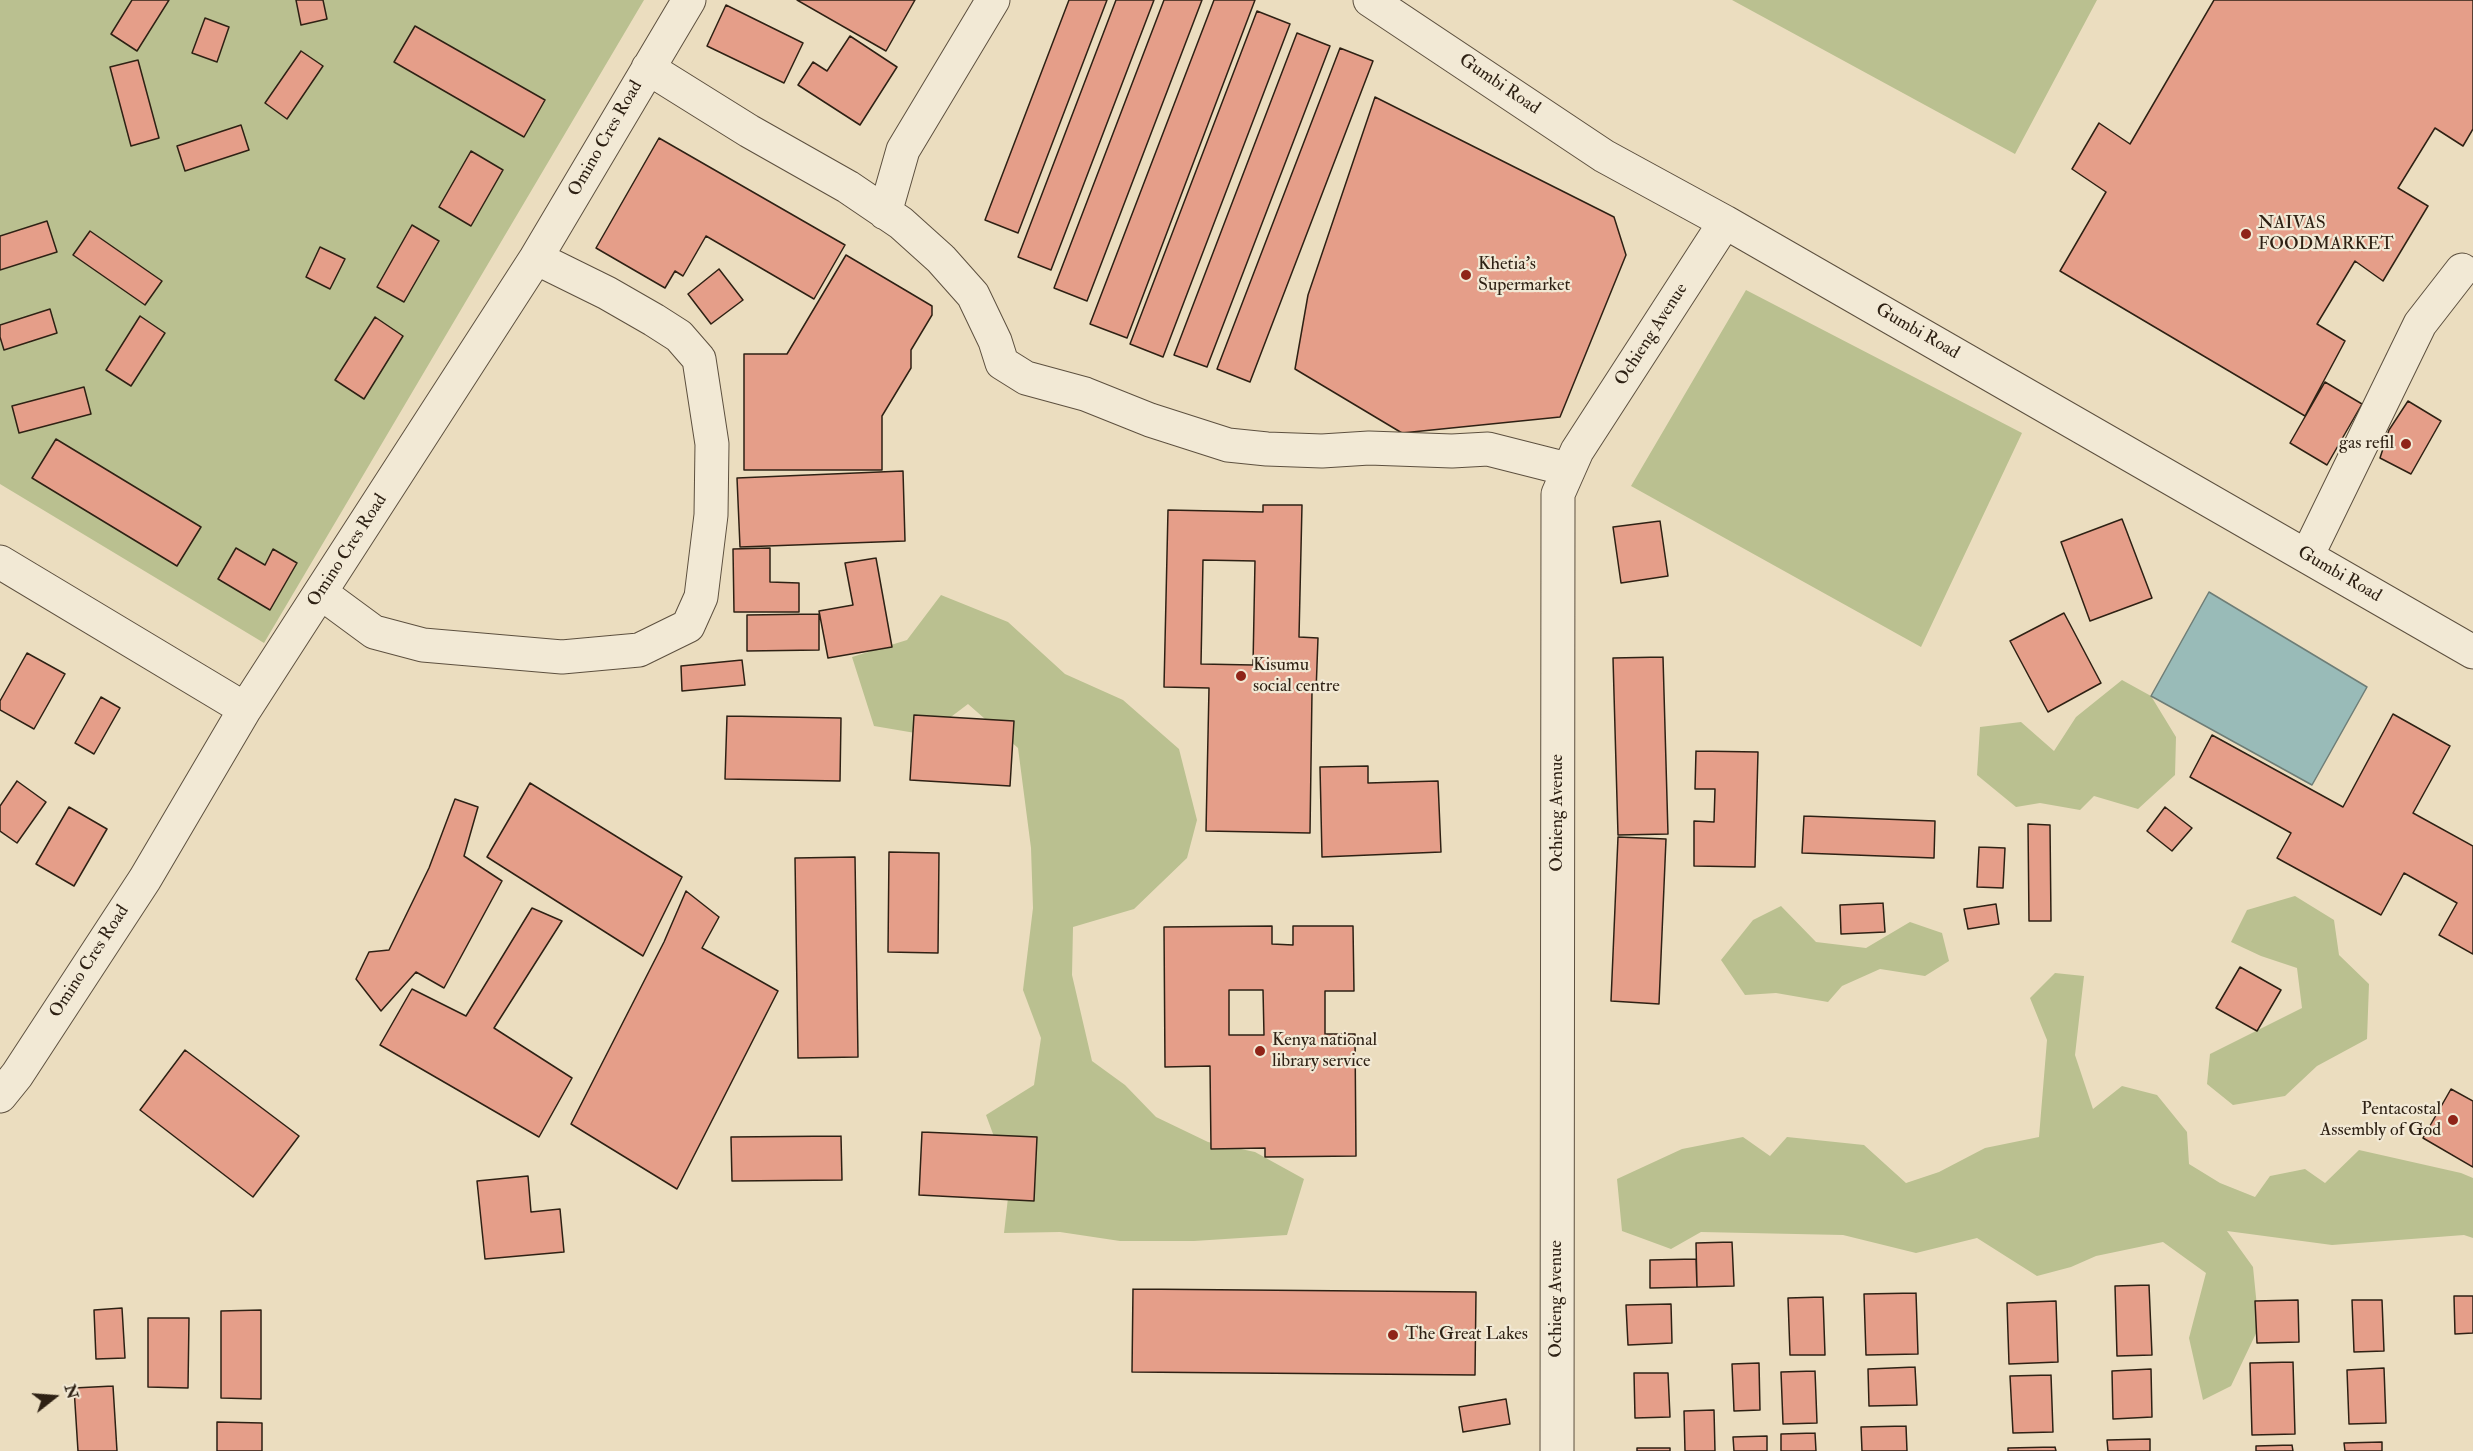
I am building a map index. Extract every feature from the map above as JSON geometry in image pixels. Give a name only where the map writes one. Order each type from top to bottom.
[{"type":"street","name":"Omino Cres Road","points":[[0,1096],[18,1075],[145,879],[245,710],[536,258],[689,0]]},
{"type":"street","points":[[885,213],[903,150],[993,0]]},
{"type":"street","name":"Gumbi Road","points":[[1370,0],[1604,156],[1725,222],[2473,652]]},
{"type":"street","points":[[648,68],[749,131],[848,187],[902,223],[941,259],[973,295],[995,341],[1002,363],[1026,378],[1085,394],[1150,420],[1228,445],[1322,451],[1370,448],[1452,451],[1488,448],[1567,470]]},
{"type":"street","name":"Ochieng Avenue","points":[[1557,1451],[1558,494],[1577,451],[1725,222]]},
{"type":"street","points":[[321,593],[374,632],[423,645],[562,657],[639,650],[687,626],[701,597],[711,515],[712,444],[699,359],[679,336],[654,320],[607,293],[536,258]]},
{"type":"street","points":[[2307,556],[2420,324],[2463,270]]},
{"type":"street","points":[[0,562],[245,710]]},
{"type":"green space","points":[[0,0],[644,0],[264,643],[0,484]]},
{"type":"green space","points":[[1732,0],[2097,0],[2015,154]]},
{"type":"green space","points":[[1746,290],[2022,433],[1921,647],[1631,486]]},
{"type":"green space","points":[[941,595],[1008,622],[1065,674],[1123,700],[1179,749],[1197,820],[1187,858],[1134,909],[1073,927],[1072,975],[1092,1061],[1125,1085],[1156,1117],[1208,1142],[1255,1152],[1304,1179],[1287,1235],[1194,1241],[1120,1241],[1060,1232],[1004,1233],[1010,1180],[986,1115],[1034,1085],[1041,1038],[1023,990],[1033,908],[1031,848],[1018,748],[968,704],[927,735],[874,726],[852,657],[907,640]]},
{"type":"green space","points":[[2122,680],[2151,696],[2176,737],[2175,775],[2138,809],[2094,796],[2080,810],[2040,803],[2016,807],[1977,775],[1980,727],[2021,722],[2054,751],[2076,717]]},
{"type":"green space","points":[[2295,896],[2334,920],[2339,955],[2369,984],[2367,1039],[2317,1066],[2285,1096],[2233,1105],[2207,1084],[2210,1054],[2302,1008],[2297,968],[2261,956],[2231,942],[2247,910]]},
{"type":"green space","points":[[1781,906],[1816,942],[1866,948],[1910,922],[1942,933],[1949,961],[1925,976],[1880,969],[1842,986],[1828,1002],[1776,993],[1745,995],[1721,960],[1753,920]]},
{"type":"green space","points":[[2055,973],[2084,976],[2075,1055],[2093,1109],[2122,1086],[2157,1095],[2187,1132],[2189,1164],[2220,1183],[2255,1197],[2270,1176],[2305,1169],[2325,1183],[2359,1150],[2461,1173],[2473,1178],[2473,1238],[2464,1235],[2332,1245],[2227,1231],[2253,1267],[2259,1327],[2231,1386],[2203,1400],[2189,1338],[2206,1273],[2163,1242],[2096,1256],[2071,1267],[2037,1276],[1977,1238],[1916,1253],[1843,1235],[1701,1232],[1671,1249],[1622,1231],[1617,1179],[1682,1149],[1743,1137],[1770,1156],[1787,1137],[1864,1145],[1906,1183],[1939,1172],[1985,1148],[2039,1137],[2047,1040],[2030,998]]},
{"type":"water","points":[[2209,592],[2367,687],[2312,785],[2151,696]]},
{"type":"building","points":[[132,0],[169,0],[137,51],[111,34]]},
{"type":"building","points":[[296,0],[323,0],[327,19],[301,25]]},
{"type":"building","points":[[797,0],[915,0],[886,51]]},
{"type":"building","points":[[1069,0],[1107,0],[1018,233],[985,220]]},
{"type":"building","points":[[1116,0],[1154,0],[1051,270],[1018,257]]},
{"type":"building","points":[[1164,0],[1202,0],[1087,301],[1054,288]]},
{"type":"building","points":[[1214,0],[1255,0],[1127,338],[1090,324]]},
{"type":"building","name":"NAIVAS FOODMARKET","points":[[2214,0],[2473,0],[2473,129],[2463,146],[2435,128],[2398,188],[2428,206],[2383,281],[2355,261],[2317,324],[2345,341],[2305,416],[2060,271],[2106,192],[2072,169],[2099,123],[2130,144]]},
{"type":"building","points":[[726,5],[803,43],[784,83],[707,46]]},
{"type":"building","points":[[1257,11],[1290,24],[1163,357],[1130,344]]},
{"type":"building","points":[[205,18],[229,27],[217,62],[192,53]]},
{"type":"building","points":[[415,26],[545,100],[524,137],[394,62]]},
{"type":"building","points":[[1297,33],[1330,46],[1207,367],[1174,355]]},
{"type":"building","points":[[850,36],[897,67],[860,125],[798,85],[813,62],[827,71]]},
{"type":"building","points":[[1340,48],[1373,61],[1250,382],[1217,369]]},
{"type":"building","points":[[301,51],[323,66],[287,119],[265,103]]},
{"type":"building","points":[[138,60],[159,138],[131,146],[110,67]]},
{"type":"building","name":"Khetia's Supermarket","points":[[1375,97],[1614,217],[1626,255],[1560,417],[1402,433],[1295,369],[1308,295]]},
{"type":"building","points":[[241,125],[249,150],[185,171],[177,146]]},
{"type":"building","points":[[659,138],[845,245],[814,299],[706,236],[683,276],[675,271],[665,288],[596,248]]},
{"type":"building","points":[[471,151],[503,170],[471,226],[439,207]]},
{"type":"building","points":[[47,221],[57,252],[0,270],[0,236]]},
{"type":"building","points":[[412,225],[439,241],[404,302],[377,287]]},
{"type":"building","points":[[90,231],[162,281],[145,305],[73,255]]},
{"type":"building","points":[[320,247],[345,259],[330,289],[306,277]]},
{"type":"building","points":[[846,255],[932,306],[932,315],[911,350],[911,368],[882,416],[882,470],[744,470],[744,354],[787,354]]},
{"type":"building","points":[[719,269],[743,300],[711,324],[688,294]]},
{"type":"building","points":[[50,309],[57,333],[4,350],[0,337],[0,325]]},
{"type":"building","points":[[140,316],[165,333],[131,386],[106,370]]},
{"type":"building","points":[[375,317],[403,336],[364,399],[335,380]]},
{"type":"building","points":[[2325,382],[2362,404],[2327,465],[2290,443]]},
{"type":"building","points":[[84,387],[91,414],[19,433],[12,406]]},
{"type":"building","name":"gas refil","points":[[2408,401],[2441,421],[2411,474],[2380,458],[2389,430]]},
{"type":"building","points":[[56,439],[201,527],[177,566],[32,478]]},
{"type":"building","points":[[903,471],[905,541],[740,547],[737,478]]},
{"type":"building","name":"Kisumu social centre","points":[[1263,505],[1302,505],[1299,637],[1318,638],[1316,692],[1312,692],[1310,833],[1206,831],[1209,688],[1164,687],[1168,510],[1263,512]],"holes":[[[1203,560],[1255,561],[1253,665],[1201,664]]]},
{"type":"building","points":[[2122,519],[2152,598],[2090,621],[2061,542]]},
{"type":"building","points":[[1660,521],[1668,576],[1621,583],[1613,527]]},
{"type":"building","points":[[236,548],[265,565],[273,549],[297,563],[270,610],[218,579]]},
{"type":"building","points":[[770,548],[770,582],[799,583],[799,612],[734,612],[733,549]]},
{"type":"building","points":[[876,558],[892,647],[828,658],[819,611],[853,605],[845,563]]},
{"type":"building","points":[[2064,613],[2101,683],[2048,712],[2010,641]]},
{"type":"building","points":[[819,614],[819,650],[747,651],[747,615]]},
{"type":"building","points":[[27,653],[65,674],[34,729],[0,710],[0,701]]},
{"type":"building","points":[[1663,657],[1668,834],[1618,835],[1613,658]]},
{"type":"building","points":[[742,660],[745,685],[682,691],[681,666]]},
{"type":"building","points":[[101,697],[120,708],[94,754],[75,743]]},
{"type":"building","points":[[2393,714],[2450,746],[2413,813],[2473,846],[2473,954],[2439,935],[2457,903],[2404,873],[2381,915],[2277,858],[2291,833],[2190,777],[2212,735],[2343,807]]},
{"type":"building","points":[[914,715],[1014,721],[1010,786],[910,780]]},
{"type":"building","points":[[727,716],[841,718],[840,781],[725,779]]},
{"type":"building","points":[[1696,751],[1758,752],[1755,867],[1694,866],[1694,821],[1714,822],[1715,789],[1695,789]]},
{"type":"building","points":[[1368,766],[1368,783],[1438,781],[1441,852],[1322,857],[1320,767]]},
{"type":"building","points":[[17,781],[46,802],[17,843],[0,831],[0,806]]},
{"type":"building","points":[[530,783],[682,877],[643,956],[487,857]]},
{"type":"building","points":[[455,799],[478,807],[464,856],[502,881],[444,988],[416,972],[381,1011],[356,979],[369,952],[389,950],[429,868]]},
{"type":"building","points":[[69,807],[107,829],[74,886],[36,864]]},
{"type":"building","points":[[2165,807],[2192,828],[2172,851],[2147,831]]},
{"type":"building","points":[[1804,816],[1935,821],[1934,858],[1802,853]]},
{"type":"building","points":[[2028,824],[2050,825],[2051,921],[2029,921]]},
{"type":"building","points":[[1618,837],[1666,839],[1659,1004],[1611,1001]]},
{"type":"building","points":[[1979,847],[2005,848],[2003,888],[1977,887]]},
{"type":"building","points":[[889,852],[939,853],[938,953],[888,952]]},
{"type":"building","points":[[855,857],[858,1057],[798,1058],[795,858]]},
{"type":"building","points":[[686,891],[719,917],[702,948],[778,991],[677,1189],[571,1124],[664,942]]},
{"type":"building","points":[[1883,903],[1885,932],[1841,934],[1840,905]]},
{"type":"building","points":[[1996,904],[1999,924],[1968,929],[1964,909]]},
{"type":"building","points":[[532,908],[562,921],[494,1028],[572,1078],[539,1137],[380,1045],[412,989],[466,1016]]},
{"type":"building","name":"Kenya national library service","points":[[1272,926],[1272,944],[1293,945],[1293,926],[1353,926],[1354,991],[1325,991],[1325,1034],[1355,1034],[1356,1156],[1265,1157],[1265,1148],[1211,1149],[1210,1066],[1165,1067],[1164,927]],"holes":[[[1229,990],[1263,990],[1264,1035],[1229,1035]]]},
{"type":"building","points":[[2240,967],[2281,990],[2257,1031],[2216,1008]]},
{"type":"building","points":[[185,1050],[299,1136],[253,1197],[140,1110]]},
{"type":"building","name":"Pentacostal Assembly of God","points":[[2451,1089],[2473,1101],[2473,1167],[2423,1138]]},
{"type":"building","points":[[922,1132],[1037,1137],[1034,1201],[919,1195]]},
{"type":"building","points":[[841,1136],[842,1180],[732,1181],[731,1137]]},
{"type":"building","points":[[528,1176],[531,1212],[560,1209],[564,1252],[485,1259],[477,1181]]},
{"type":"building","points":[[1732,1242],[1734,1286],[1697,1287],[1696,1243]]},
{"type":"building","points":[[1696,1259],[1697,1287],[1650,1288],[1650,1260]]},
{"type":"building","points":[[2149,1285],[2152,1355],[2117,1356],[2115,1286]]},
{"type":"building","points":[[1133,1289],[1476,1292],[1475,1375],[1132,1372]]},
{"type":"building","points":[[1916,1293],[1918,1354],[1866,1355],[1864,1294]]},
{"type":"building","points":[[2454,1296],[2473,1296],[2473,1333],[2455,1334]]},
{"type":"building","points":[[1823,1297],[1825,1355],[1790,1355],[1788,1298]]},
{"type":"building","points":[[2298,1300],[2299,1342],[2257,1343],[2255,1301]]},
{"type":"building","points":[[2352,1300],[2382,1300],[2384,1351],[2354,1352]]},
{"type":"building","points":[[2056,1301],[2058,1362],[2009,1364],[2007,1303]]},
{"type":"building","points":[[1671,1304],[1672,1343],[1628,1345],[1626,1305]]},
{"type":"building","points":[[122,1308],[125,1358],[96,1359],[94,1310]]},
{"type":"building","points":[[261,1310],[261,1399],[221,1398],[221,1311]]},
{"type":"building","points":[[148,1318],[189,1318],[188,1388],[148,1387]]},
{"type":"building","points":[[2293,1362],[2295,1434],[2252,1435],[2250,1363]]},
{"type":"building","points":[[1759,1363],[1760,1410],[1734,1411],[1732,1364]]},
{"type":"building","points":[[1915,1367],[1917,1405],[1869,1406],[1868,1369]]},
{"type":"building","points":[[2384,1368],[2386,1423],[2349,1424],[2347,1370]]},
{"type":"building","points":[[2151,1369],[2152,1417],[2113,1419],[2112,1371]]},
{"type":"building","points":[[1815,1371],[1817,1423],[1783,1424],[1781,1372]]},
{"type":"building","points":[[1634,1373],[1668,1373],[1670,1417],[1635,1418]]},
{"type":"building","points":[[2051,1375],[2053,1432],[2013,1433],[2010,1376]]},
{"type":"building","points":[[113,1386],[117,1451],[78,1451],[74,1388]]},
{"type":"building","points":[[1506,1399],[1510,1424],[1463,1432],[1459,1407]]},
{"type":"building","points":[[1714,1410],[1715,1451],[1685,1451],[1684,1411]]},
{"type":"building","points":[[217,1422],[262,1423],[262,1451],[217,1451]]},
{"type":"building","points":[[1906,1426],[1907,1451],[1862,1451],[1861,1427]]},
{"type":"building","points":[[1815,1433],[1816,1451],[1781,1451],[1781,1434]]},
{"type":"building","points":[[1767,1436],[1767,1451],[1734,1451],[1733,1437]]},
{"type":"building","points":[[2150,1439],[2150,1451],[2108,1451],[2107,1440]]},
{"type":"building","points":[[2382,1442],[2382,1451],[2345,1451],[2344,1443]]},
{"type":"building","points":[[2292,1445],[2293,1451],[2256,1451],[2256,1446]]},
{"type":"building","points":[[2055,1447],[2056,1451],[2008,1451],[2008,1448]]},
{"type":"building","points":[[1637,1448],[1670,1448],[1670,1451],[1637,1451]]},
{"type":"place","name":"NAIVAS FOODMARKET","points":[[2246,234]]},
{"type":"place","name":"Khetia's Supermarket","points":[[1466,275]]},
{"type":"place","name":"gas refil","points":[[2406,444]]},
{"type":"place","name":"Kisumu social centre","points":[[1241,676]]},
{"type":"place","name":"Kenya national library service","points":[[1260,1051]]},
{"type":"place","name":"Pentacostal Assembly of God","points":[[2453,1120]]},
{"type":"place","name":"The Great Lakes","points":[[1393,1335]]}]
